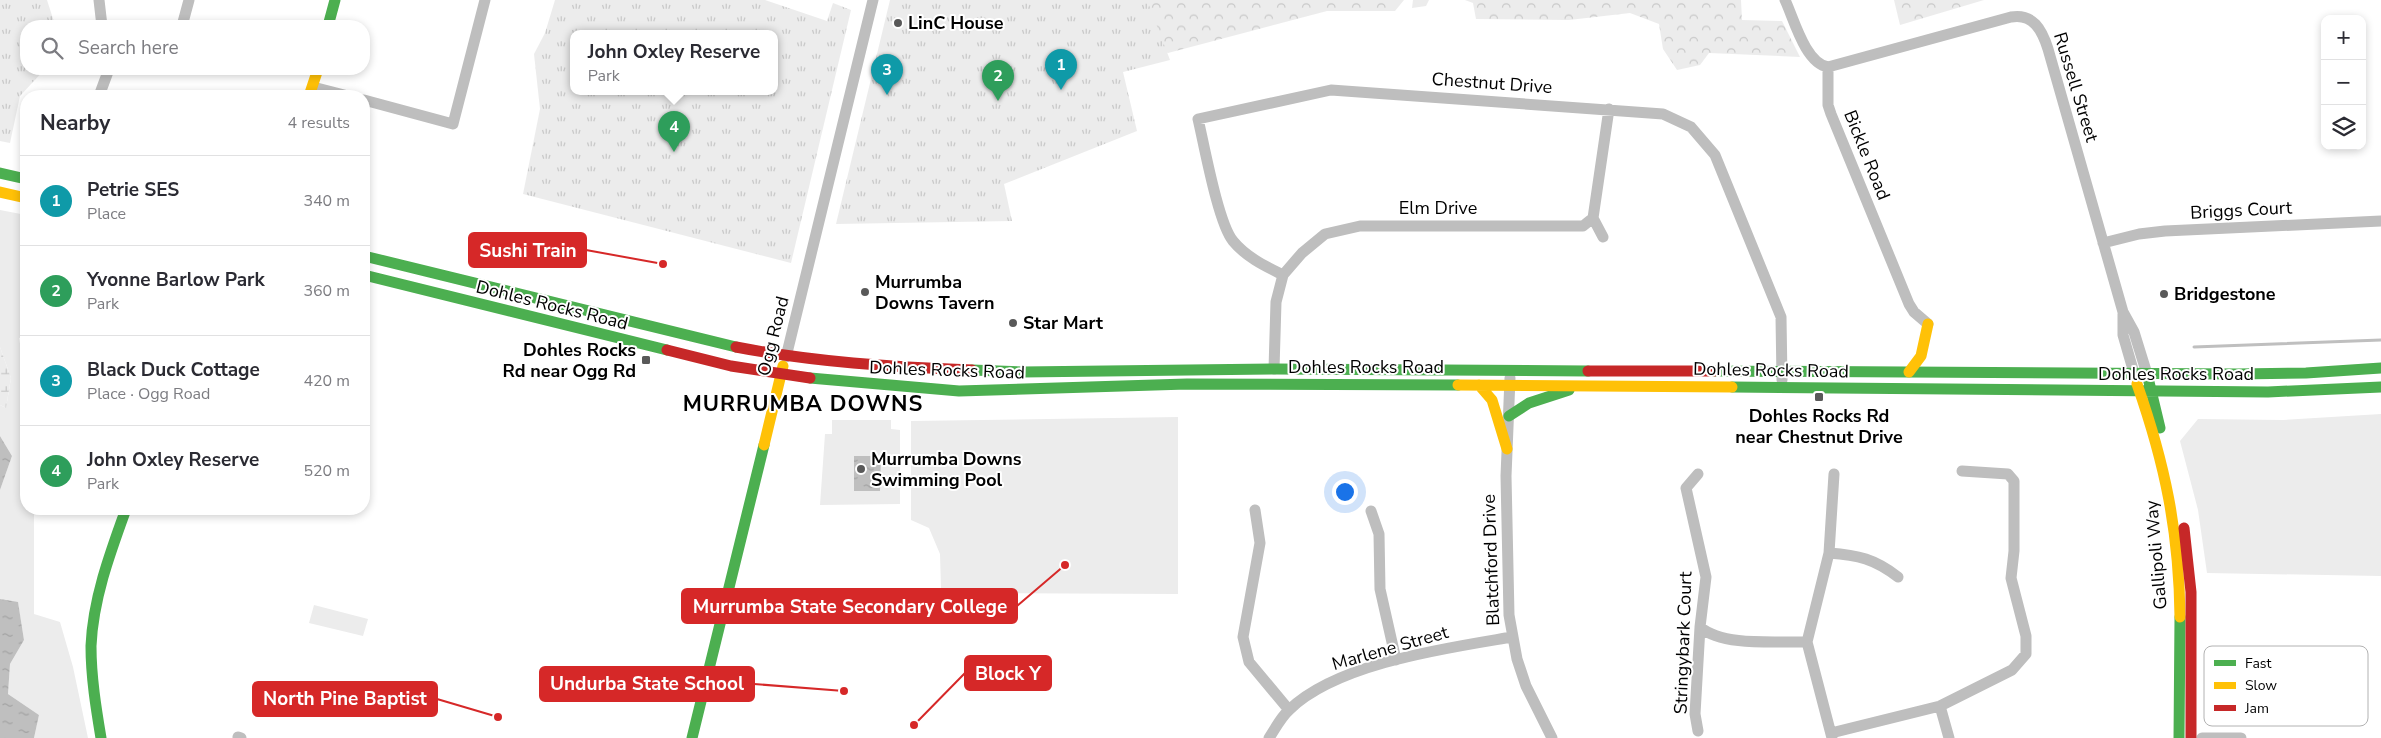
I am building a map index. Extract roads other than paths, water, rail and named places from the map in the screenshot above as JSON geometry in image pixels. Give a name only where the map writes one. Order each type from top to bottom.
[{"type":"main road","points":[[330,20],[335,0]]},
{"type":"main road","points":[[313,90],[316,75]]},
{"type":"main road","points":[[0,173],[20,178]]},
{"type":"main road","points":[[0,192],[20,197]]},
{"type":"main road","name":"Dohles Rocks Road","points":[[370,258],[704,341],[786,357],[945,370],[1274,369],[1510,372],[2147,374],[2306,373],[2381,368]]},
{"type":"main road","name":"Dohles Rocks Road","points":[[370,277],[690,357],[781,375],[894,388],[959,391],[1187,384],[1585,385],[2288,392],[2381,387]]},
{"type":"main road","points":[[1909,372],[1921,356],[1928,324]]},
{"type":"main road","name":"Ogg Road","points":[[692,738],[786,357]]},
{"type":"main road","name":"Gallipoli Way","points":[[2134,374],[2168,491],[2175,527],[2179,584],[2179,738]]},
{"type":"main road","name":"Gallipoli Way","points":[[2147,374],[2179,501],[2188,554],[2191,592],[2191,738]]},
{"type":"main road","points":[[1479,385],[1492,400],[1508,449]]},
{"type":"main road","points":[[1509,416],[1529,403],[1585,385]]},
{"type":"main road","points":[[101,738],[96,710],[92,635],[108,556],[124,515]]},
{"type":"street","points":[[99,0],[101,20]]},
{"type":"street","points":[[184,20],[189,0]]},
{"type":"street","points":[[370,102],[453,124],[485,0]]},
{"type":"street","name":"Ogg Road","points":[[786,357],[873,0]]},
{"type":"street","points":[[1785,0],[1808,51],[1818,64],[1828,67]]},
{"type":"street","name":"Russell Street","points":[[1828,67],[1998,20],[2020,16],[2033,21],[2041,30],[2048,48],[2123,312],[2134,332],[2147,374]]},
{"type":"street","name":"Bickle Road","points":[[1828,67],[1828,105],[1831,114],[1909,304],[1914,312],[1928,324]]},
{"type":"street","points":[[101,90],[108,75]]},
{"type":"street","name":"Chestnut Drive","points":[[1283,275],[1256,261],[1232,240],[1221,212],[1198,119],[1331,90],[1663,114],[1691,127],[1715,155],[1781,316],[1782,387]]},
{"type":"street","points":[[1603,237],[1593,218],[1609,109]]},
{"type":"street","name":"Elm Drive","points":[[1274,369],[1276,302],[1283,275],[1302,253],[1325,234],[1360,226],[1583,226],[1593,218]]},
{"type":"street","name":"Briggs Court","points":[[2103,243],[2139,234],[2165,231],[2381,221]]},
{"type":"street","name":"Russell Street","points":[[2123,312],[2123,335],[2134,374]]},
{"type":"street","name":"Blatchford Drive","points":[[1510,372],[1507,583],[1512,637],[1526,686],[1552,738]]},
{"type":"street","points":[[1834,474],[1829,553],[1807,642],[1831,736],[1940,706],[2012,670],[2026,654],[2026,636],[2011,578],[2014,561],[2014,481],[2008,474],[1962,471]]},
{"type":"street","name":"Stringybark Court","points":[[1698,474],[1686,488],[1706,577],[1700,627],[1695,714],[1698,731]]},
{"type":"street","points":[[1255,510],[1260,543],[1243,637],[1249,662],[1289,710]]},
{"type":"street","points":[[1371,511],[1379,534],[1380,589],[1396,660]]},
{"type":"street","points":[[1829,553],[1846,554],[1881,563],[1898,577]]},
{"type":"street","points":[[1700,627],[1708,634],[1724,639],[1807,642]]},
{"type":"street","name":"Marlene Street","points":[[1269,738],[1289,710],[1322,686],[1425,652],[1512,637]]},
{"type":"street","points":[[1940,706],[1949,738]]},
{"type":"street","points":[[2202,738],[2241,738]]},
{"type":"water","points":[[0,436],[12,456],[0,490]]},
{"type":"water","points":[[854,456],[881,456],[880,491],[854,491]]},
{"type":"water","points":[[0,599],[18,602],[24,640],[10,664],[8,694],[39,715],[34,738],[0,738]]},
{"type":"waterway","points":[[2194,347],[2381,340]]},
{"type":"place","name":"LinC House","points":[[898,23]]},
{"type":"place","name":"Petrie SES","points":[[1061,90]]},
{"type":"place","name":"Black Duck Cottage","points":[[887,95]]},
{"type":"place","name":"Yvonne Barlow Park","points":[[998,101]]},
{"type":"place","name":"John Oxley Reserve","points":[[674,152]]},
{"type":"place","name":"Sushi Train","points":[[663,264]]},
{"type":"place","name":"Murrumba Downs Tavern","points":[[865,292]]},
{"type":"place","name":"Bridgestone","points":[[2164,294]]},
{"type":"place","name":"Star Mart","points":[[1013,323]]},
{"type":"place","name":"Dohles Rocks Rd near Ogg Rd","points":[[646,360]]},
{"type":"place","name":"Dohles Rocks Rd near Chestnut Drive","points":[[1819,397]]},
{"type":"place","name":"Murrumba Downs Swimming Pool","points":[[861,469]]},
{"type":"place","name":"Murrumba State Secondary College","points":[[1065,565]]},
{"type":"place","name":"Undurba State School","points":[[844,691]]},
{"type":"place","name":"North Pine Baptist","points":[[498,717]]},
{"type":"place","name":"Block Y","points":[[914,725]]},
{"type":"district","name":"MURRUMBA DOWNS","points":[[803,404]]}]
